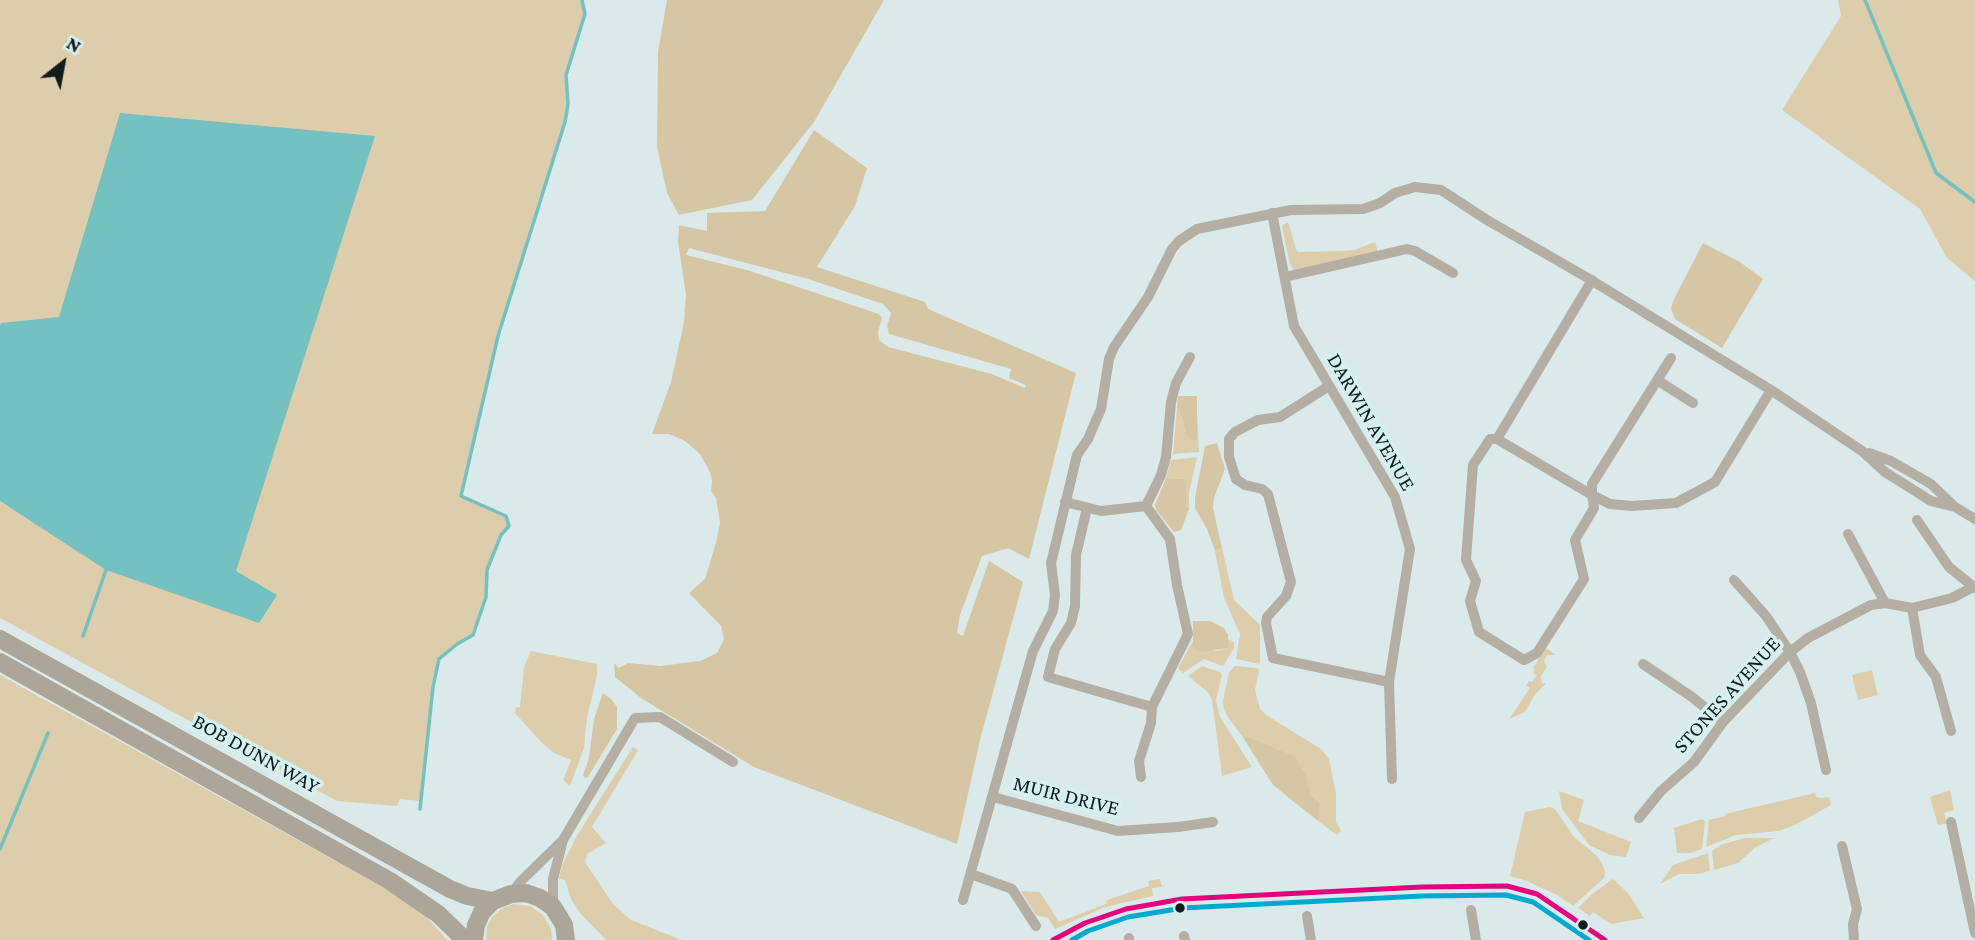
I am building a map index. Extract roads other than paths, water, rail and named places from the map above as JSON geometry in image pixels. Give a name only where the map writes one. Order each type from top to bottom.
[{"type":"main road","name":"BOB DUNN WAY","points":[[0,639],[450,889],[467,896],[494,901]]},
{"type":"main road","name":"BOB DUNN WAY","points":[[0,662],[390,881],[438,914],[465,940]]},
{"type":"main road","points":[[474,940],[475,925],[482,912],[494,901],[511,894],[526,893],[540,898],[552,907],[565,933],[583,940]]},
{"type":"street","points":[[964,900],[1033,650],[1053,611],[1055,595],[1051,563],[1076,455],[1088,439],[1101,409],[1114,347],[1148,297],[1172,249],[1179,240],[1197,229],[1272,213],[1312,208],[1363,209],[1404,189],[1428,187],[1441,190],[1771,390],[1931,501],[1955,508],[1975,519]]},
{"type":"street","name":"DARWIN AVENUE","points":[[1272,213],[1294,326],[1395,497],[1410,550],[1389,682],[1392,779]]},
{"type":"street","points":[[1285,277],[1407,249],[1453,274]]},
{"type":"street","points":[[1497,439],[1592,280]]},
{"type":"street","points":[[1146,506],[1161,475],[1166,457],[1171,402],[1176,383],[1190,357]]},
{"type":"street","points":[[1671,358],[1592,484],[1592,495],[1594,508],[1575,540],[1584,579],[1536,653],[1524,660],[1479,632],[1470,601],[1476,581],[1466,560],[1473,464],[1490,439],[1497,439],[1592,495],[1610,504],[1632,506],[1676,503],[1715,482],[1771,390]]},
{"type":"street","points":[[1657,380],[1693,402]]},
{"type":"street","points":[[1329,386],[1280,417],[1258,420],[1235,432],[1229,439],[1229,457],[1236,479],[1268,494],[1291,582],[1286,596],[1267,617],[1273,658],[1389,682]]},
{"type":"street","points":[[1065,502],[1114,511],[1146,506]]},
{"type":"street","points":[[1141,777],[1139,761],[1151,723],[1152,708],[1188,634],[1170,539],[1146,506]]},
{"type":"street","points":[[1087,508],[1076,555],[1075,606],[1071,623],[1055,649],[1048,677],[1152,708]]},
{"type":"street","points":[[1848,534],[1885,603],[1912,608],[1952,598],[1975,587],[1949,567],[1917,520]]},
{"type":"street","points":[[1734,580],[1766,616],[1800,672],[1811,703],[1826,770]]},
{"type":"street","name":"STONES AVENUE","points":[[1639,818],[1661,791],[1694,762],[1723,722],[1790,652],[1808,638],[1871,605],[1885,603]]},
{"type":"street","points":[[1912,608],[1920,655],[1936,677],[1951,731]]},
{"type":"street","points":[[1643,664],[1692,696],[1723,722]]},
{"type":"street","points":[[511,894],[563,840],[635,718],[660,717],[733,762]]},
{"type":"street","name":"MUIR DRIVE","points":[[993,797],[1118,831],[1213,822]]},
{"type":"street","points":[[1951,822],[1975,933]]},
{"type":"street","points":[[552,907],[553,879],[563,840]]},
{"type":"street","points":[[1842,846],[1857,909],[1853,924],[1854,940]]},
{"type":"street","points":[[971,874],[1012,889],[1036,926]]},
{"type":"street","points":[[1471,910],[1476,940]]},
{"type":"street","points":[[1307,916],[1311,940]]},
{"type":"water","points":[[120,113],[375,136],[236,571],[277,595],[259,623],[106,570],[0,501],[0,325],[59,317]]},
{"type":"waterway","points":[[420,809],[433,687],[439,659],[473,635],[486,597],[487,570],[501,535],[509,526],[506,516],[461,496],[498,336],[565,122],[568,104],[566,75],[585,14],[582,0]]},
{"type":"waterway","points":[[1865,0],[1936,173],[1975,202]]},
{"type":"waterway","points":[[83,636],[106,570]]},
{"type":"waterway","points":[[0,849],[48,733]]}]
